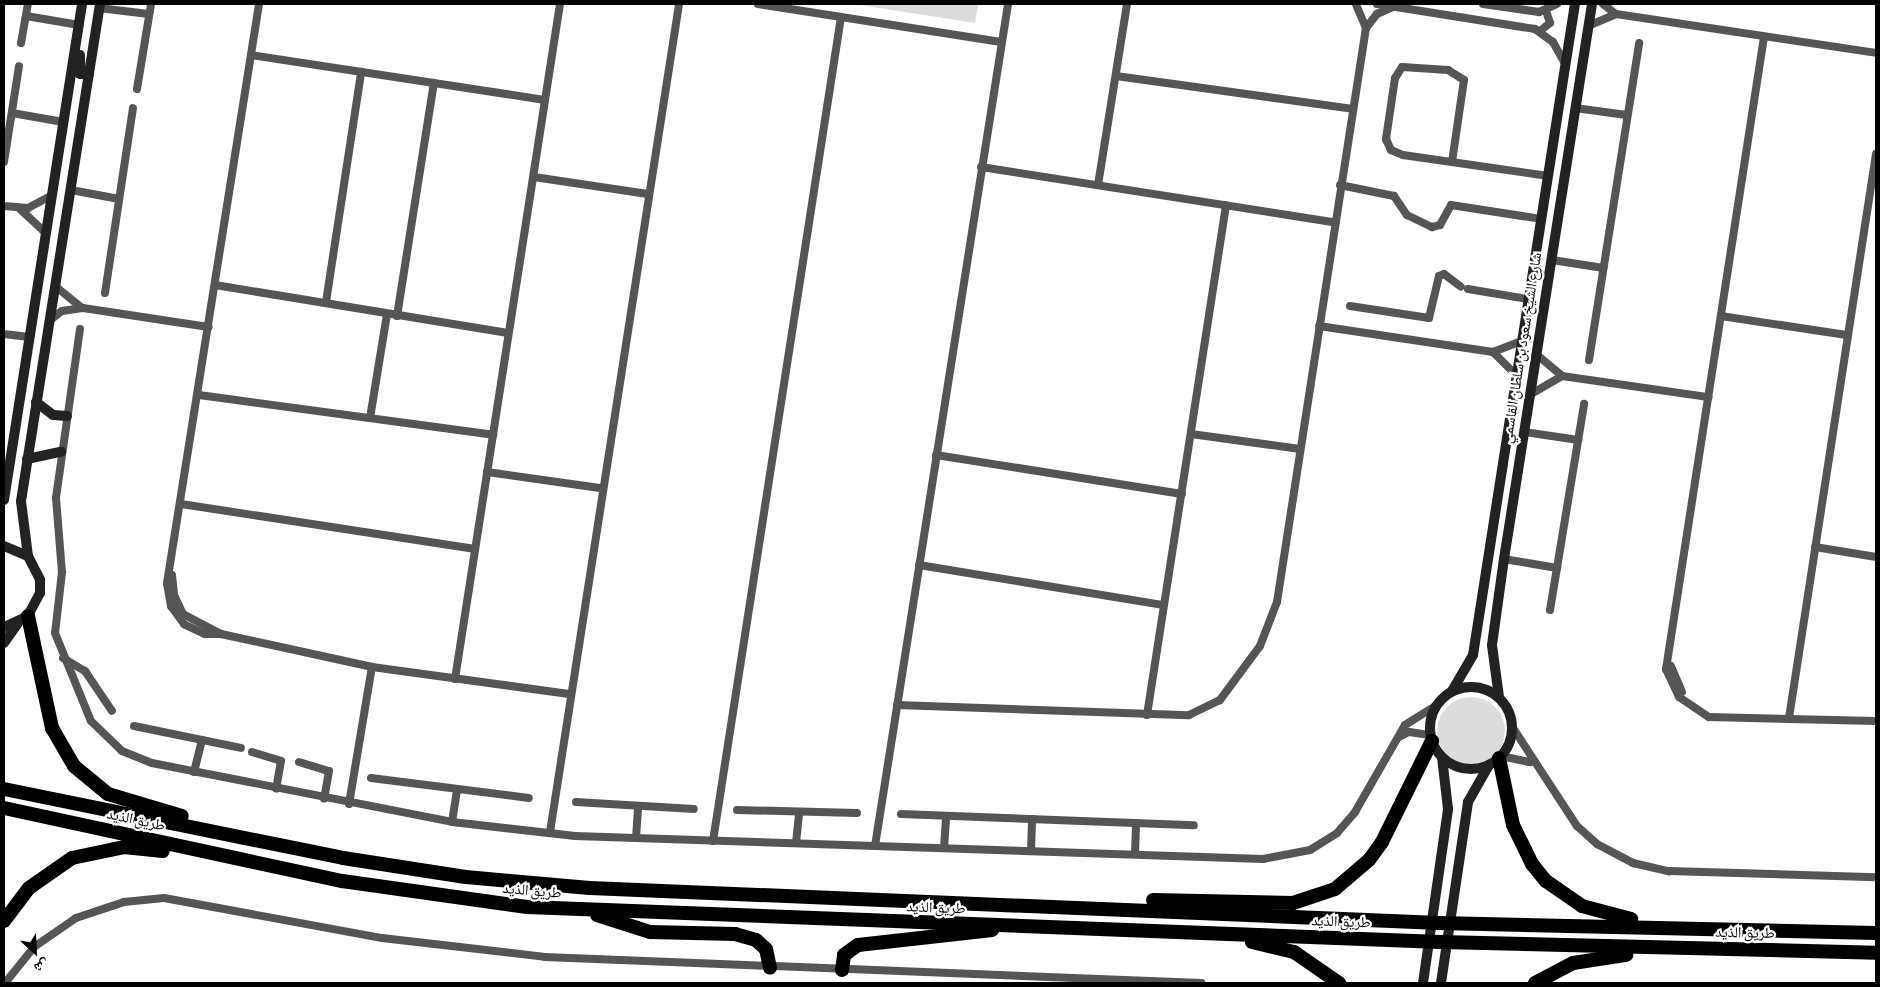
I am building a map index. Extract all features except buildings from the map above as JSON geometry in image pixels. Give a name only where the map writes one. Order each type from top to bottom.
[{"type":"highway","points":[[23,620],[52,728],[74,766],[108,794],[221,833]]},
{"type":"highway","points":[[1034,905],[1131,900],[1270,905],[1314,898],[1335,889],[1369,860],[1400,809],[1431,738]]},
{"type":"highway","points":[[1497,759],[1513,824],[1532,864],[1546,881],[1582,906],[1603,913],[1686,926]]},
{"type":"highway","name":"طريق الذيد","points":[[4,789],[396,867],[528,883],[1439,923],[1686,926],[1876,933]]},
{"type":"highway","name":"طريق الذيد","points":[[4,808],[220,855],[404,892],[590,912],[1876,953]]},
{"type":"highway","points":[[4,921],[49,871],[98,850],[124,847],[220,855]]},
{"type":"highway","points":[[590,912],[621,926],[650,932],[735,934],[756,940],[766,949],[770,968]]},
{"type":"highway","points":[[842,970],[844,954],[858,945],[958,937],[1004,926]]},
{"type":"highway","points":[[1032,927],[1096,936],[1272,945],[1315,963],[1339,983]]},
{"type":"highway","points":[[1535,983],[1572,963],[1595,957],[1717,949]]},
{"type":"main road","points":[[82,4],[79,72],[89,74]]},
{"type":"main road","name":"شارع الشيخ سعود بن سلطان القاسمي","points":[[1452,691],[1473,655],[1517,376],[1527,299],[1575,4]]},
{"type":"main road","name":"شارع الشيخ سعود بن سلطان القاسمي","points":[[1499,697],[1492,646],[1592,4]]},
{"type":"main road","points":[[4,643],[23,620],[40,593],[40,580],[28,556],[20,513],[27,458],[99,6]]},
{"type":"main road","points":[[4,500],[7,469],[80,25]]},
{"type":"main road","points":[[1517,376],[1521,394],[1531,394]]},
{"type":"main road","points":[[36,402],[46,412],[67,416]]},
{"type":"main road","points":[[27,458],[61,452]]},
{"type":"main road","points":[[4,546],[28,556]]},
{"type":"main road","points":[[4,627],[23,620]]},
{"type":"main road","points":[[1423,983],[1448,809],[1442,757],[1431,738],[1436,706],[1452,691],[1477,686],[1499,697],[1508,708],[1513,728],[1497,759],[1471,791],[1441,983]]},
{"type":"main road","points":[[1442,757],[1470,769],[1497,759]]},
{"type":"street","points":[[21,43],[28,4]]},
{"type":"street","points":[[137,89],[151,4]]},
{"type":"street","points":[[259,4],[199,395],[169,575],[168,598],[179,619],[198,632],[221,634],[372,667],[569,694]]},
{"type":"street","points":[[455,679],[560,4]]},
{"type":"street","points":[[550,832],[600,488],[679,4]]},
{"type":"street","points":[[758,4],[1001,42]]},
{"type":"street","points":[[875,846],[1008,4]]},
{"type":"street","points":[[1098,186],[1127,4]]},
{"type":"street","points":[[1356,4],[1366,28]]},
{"type":"street","points":[[1377,4],[1540,31],[1566,64]]},
{"type":"street","points":[[1483,4],[1546,10],[1557,4]]},
{"type":"street","points":[[1603,4],[1616,14],[1876,54]]},
{"type":"street","points":[[99,6],[149,14]]},
{"type":"street","points":[[897,705],[1190,715],[1214,706],[1260,646],[1277,602],[1334,222],[1366,28],[1377,14],[1394,7]]},
{"type":"street","points":[[1540,31],[1550,23],[1546,10]]},
{"type":"street","points":[[1588,26],[1616,14]]},
{"type":"street","points":[[26,16],[80,25]]},
{"type":"street","points":[[712,841],[841,17]]},
{"type":"street","points":[[1764,37],[1666,669],[1681,696],[1703,715],[1876,721]]},
{"type":"street","points":[[1589,360],[1639,43]]},
{"type":"street","points":[[251,56],[545,100]]},
{"type":"street","points":[[4,162],[19,66]]},
{"type":"street","points":[[1452,162],[1464,80],[1448,70],[1402,67],[1395,78],[1388,145],[1396,154],[1548,176]]},
{"type":"street","points":[[326,302],[361,72]]},
{"type":"street","points":[[1116,76],[1353,109]]},
{"type":"street","points":[[397,316],[434,83]]},
{"type":"street","points":[[105,293],[133,108]]},
{"type":"street","points":[[1575,108],[1627,115]]},
{"type":"street","points":[[12,113],[63,122]]},
{"type":"street","points":[[1789,718],[1876,154]]},
{"type":"street","points":[[981,167],[1334,222]]},
{"type":"street","points":[[534,177],[648,194]]},
{"type":"street","points":[[1340,185],[1394,196],[1407,216],[1435,227],[1451,205],[1541,219]]},
{"type":"street","points":[[70,190],[120,199]]},
{"type":"street","points":[[4,206],[18,208],[36,205],[51,196]]},
{"type":"street","points":[[1147,715],[1226,205]]},
{"type":"street","points":[[18,208],[32,216],[46,233]]},
{"type":"street","points":[[1552,260],[1603,268]]},
{"type":"street","points":[[1350,306],[1428,318],[1439,276],[1444,274],[1465,288],[1527,299]]},
{"type":"street","points":[[216,285],[508,334]]},
{"type":"street","points":[[55,286],[83,308]]},
{"type":"street","points":[[49,321],[62,312],[83,308],[209,327]]},
{"type":"street","points":[[370,418],[387,314]]},
{"type":"street","points":[[1721,316],[1847,335]]},
{"type":"street","points":[[1319,326],[1493,352],[1521,341]]},
{"type":"street","points":[[80,329],[61,452],[55,514],[62,581],[55,633],[85,712],[105,738],[131,756],[194,772],[349,804],[452,822],[550,832],[712,841],[1135,854],[1263,860],[1310,850],[1350,820],[1411,718],[1436,706]]},
{"type":"street","points":[[4,334],[29,337]]},
{"type":"street","points":[[1493,352],[1517,376]]},
{"type":"street","points":[[1536,354],[1562,376],[1708,397]]},
{"type":"street","points":[[1531,394],[1562,376]]},
{"type":"street","points":[[199,395],[493,435]]},
{"type":"street","points":[[1550,610],[1584,404]]},
{"type":"street","points":[[1524,432],[1578,440]]},
{"type":"street","points":[[1191,434],[1300,449]]},
{"type":"street","points":[[936,455],[1182,494]]},
{"type":"street","points":[[487,472],[600,488]]},
{"type":"street","points":[[181,504],[474,549]]},
{"type":"street","points":[[1815,547],[1876,557]]},
{"type":"street","points":[[1504,560],[1557,568]]},
{"type":"street","points":[[919,565],[1164,604]]},
{"type":"street","points":[[171,566],[174,595],[183,614],[221,634]]},
{"type":"street","points":[[63,658],[85,671],[112,711]]},
{"type":"street","points":[[349,804],[372,667]]},
{"type":"street","points":[[134,726],[241,748]]},
{"type":"street","points":[[1513,728],[1531,762],[1586,836],[1633,863],[1669,871],[1876,877]]},
{"type":"street","points":[[1396,741],[1409,732],[1431,738]]},
{"type":"street","points":[[194,772],[202,740]]},
{"type":"street","points":[[252,752],[281,761],[276,789]]},
{"type":"street","points":[[1497,759],[1531,762]]},
{"type":"street","points":[[299,762],[329,771],[324,799]]},
{"type":"street","points":[[371,778],[529,798]]},
{"type":"street","points":[[452,822],[457,789]]},
{"type":"street","points":[[576,802],[694,809]]},
{"type":"street","points":[[636,838],[638,806]]},
{"type":"street","points":[[738,810],[857,813]]},
{"type":"street","points":[[796,843],[799,812]]},
{"type":"street","points":[[901,814],[1194,825]]},
{"type":"street","points":[[944,848],[946,816]]},
{"type":"street","points":[[1031,851],[1032,819]]},
{"type":"street","points":[[1135,854],[1136,823]]},
{"type":"street","points":[[5,983],[34,947],[76,918],[124,902],[164,898],[373,936],[490,952],[1003,980],[1202,983]]},
{"type":"shaded area","points":[[854,4],[978,4],[975,23]]},
{"type":"shaded area","points":[[1471,697],[1484,699],[1495,707],[1503,718],[1505,731],[1503,744],[1495,755],[1484,763],[1471,765],[1458,763],[1447,755],[1439,744],[1437,731],[1439,718],[1447,707],[1458,699]]}]
